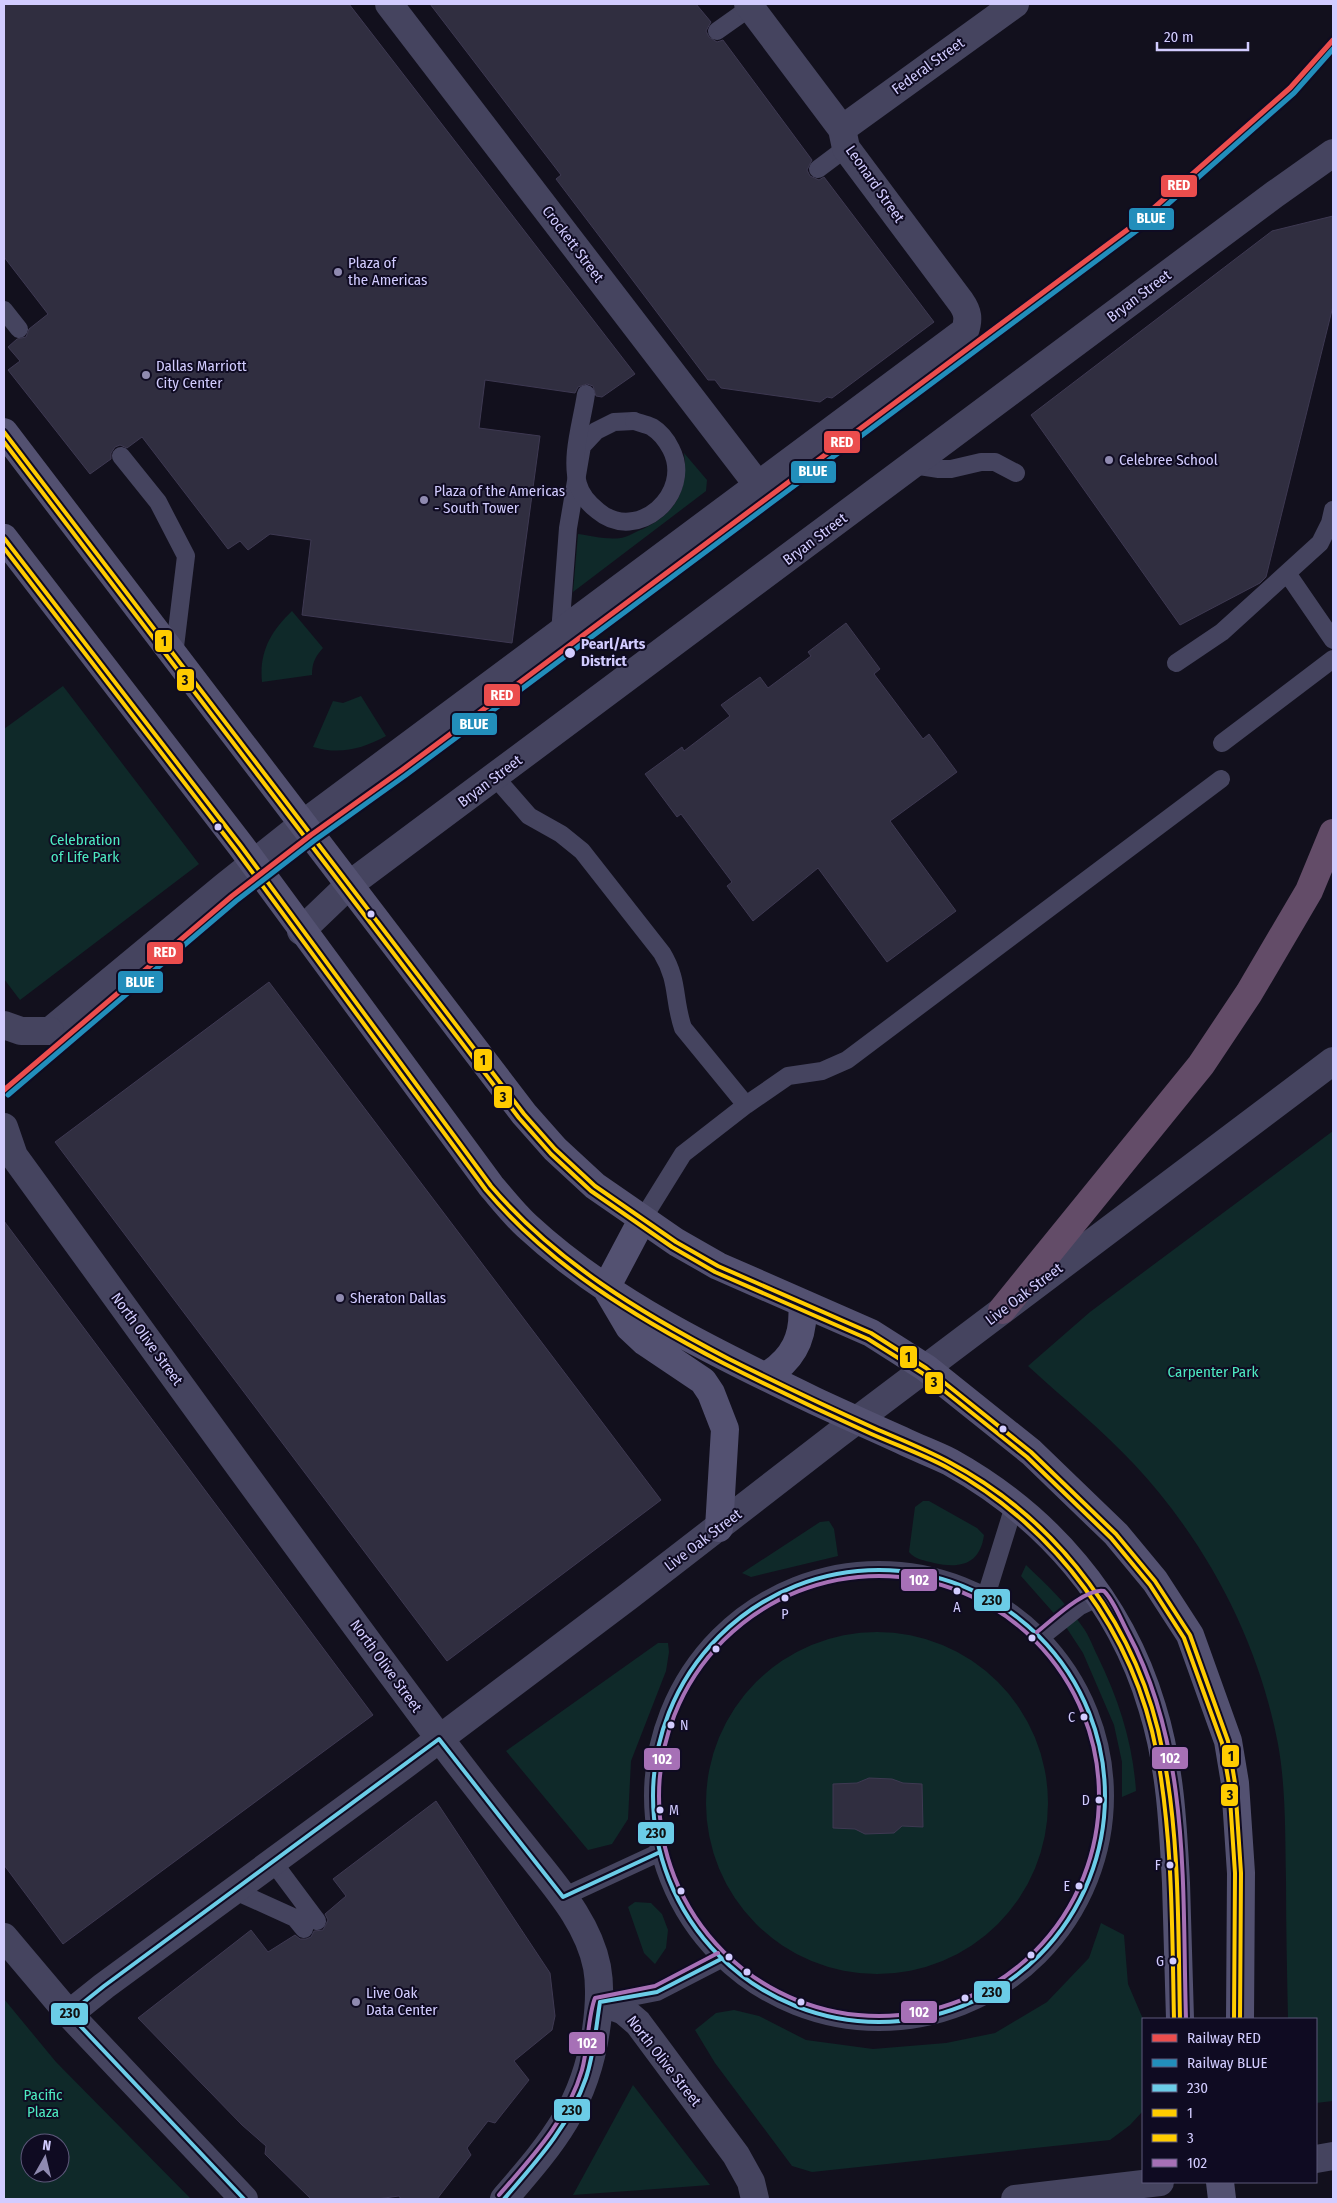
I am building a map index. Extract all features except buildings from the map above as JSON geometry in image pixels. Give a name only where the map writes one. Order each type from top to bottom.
[{"type":"highway","points":[[1002,1310],[1201,1065],[1249,992],[1309,891],[1333,833]]},
{"type":"main road","points":[[4,432],[524,1114],[555,1149],[595,1186],[642,1220],[718,1266],[872,1333],[926,1368],[1031,1452],[1116,1534],[1155,1581],[1190,1635],[1228,1741],[1235,1783],[1241,1872],[1240,2018]]},
{"type":"main road","points":[[4,538],[254,863],[301,930],[491,1186],[525,1225],[564,1258],[606,1288],[682,1334],[858,1420],[946,1460],[981,1480],[1048,1534],[1081,1569],[1101,1596],[1132,1654],[1152,1705],[1161,1741],[1173,1816],[1180,2018]]},
{"type":"main road","points":[[606,1288],[642,1220]]},
{"type":"main road","points":[[606,1288],[629,1327],[645,1342],[703,1381],[711,1393],[725,1428],[719,1528]]},
{"type":"main road","points":[[766,1376],[778,1369],[796,1348],[804,1319],[802,1304]]},
{"type":"main road","points":[[1220,2183],[1222,2199]]},
{"type":"street","name":"Crockett Street","points":[[389,4],[757,484]]},
{"type":"street","name":"Federal Street","points":[[844,139],[1015,4]]},
{"type":"street","name":"Leonard Street","points":[[749,5],[961,302],[968,315],[965,331],[757,484]]},
{"type":"street","name":"Bryan Street","points":[[301,930],[349,885],[1274,194],[1333,153]]},
{"type":"street","points":[[4,1025],[21,1031],[50,1031],[304,824],[757,484]]},
{"type":"street","name":"Live Oak Street","points":[[69,2014],[719,1528],[1002,1310],[1333,1061]]},
{"type":"street","name":"North Olive Street","points":[[4,1126],[14,1156],[439,1738],[563,1897],[584,1929],[597,1966],[600,2002],[624,2011],[638,2023],[736,2155],[750,2182],[756,2199]]},
{"type":"street","points":[[4,1937],[69,2014],[244,2199]]},
{"type":"street","points":[[504,2199],[542,2155],[573,2109],[586,2078],[593,2049],[600,2002]]},
{"type":"street","points":[[1317,2159],[1333,2156]]},
{"type":"street","points":[[1015,2199],[1151,2183]]},
{"type":"lane","points":[[717,30],[749,5]]},
{"type":"lane","points":[[818,169],[844,139]]},
{"type":"lane","points":[[4,310],[19,329]]},
{"type":"lane","points":[[560,633],[568,528],[582,446],[596,431],[614,422],[634,421],[652,427],[667,440],[676,458],[677,477],[671,496],[658,511],[641,519],[621,521],[602,515],[587,502],[578,485],[576,459],[586,394]]},
{"type":"lane","points":[[121,456],[158,502],[186,556],[174,656]]},
{"type":"lane","points":[[913,465],[951,469],[981,462],[995,462],[1016,473]]},
{"type":"lane","points":[[1176,663],[1222,632],[1320,543],[1330,523],[1333,510]]},
{"type":"lane","points":[[1287,573],[1333,640]]},
{"type":"lane","points":[[1222,743],[1333,659]]},
{"type":"lane","points":[[495,777],[529,816],[561,834],[582,851],[662,953],[672,968],[676,984],[678,1012],[683,1028],[746,1105]]},
{"type":"lane","points":[[642,1220],[683,1154],[746,1105],[788,1076],[822,1071],[847,1060],[1221,779]]},
{"type":"lane","points":[[986,1596],[1014,1506]]},
{"type":"lane","points":[[872,1569],[913,1572],[950,1581],[986,1596],[1015,1615],[1041,1637],[1071,1674],[1092,1716],[1104,1762],[1106,1809],[1098,1856],[1080,1901],[1053,1942],[1017,1976],[976,2001],[929,2017],[880,2022],[836,2018],[794,2006],[756,1986],[721,1959],[694,1928],[673,1892],[658,1853],[652,1808],[654,1763],[664,1719],[683,1679],[711,1642],[745,1612],[793,1586],[828,1575],[872,1569]]},
{"type":"lane","points":[[1041,1637],[1080,1606],[1101,1596]]},
{"type":"lane","points":[[563,1897],[658,1853]]},
{"type":"lane","points":[[234,1890],[310,1925],[273,1862]]},
{"type":"lane","points":[[600,2002],[657,1992],[721,1959]]},
{"type":"green space","points":[[684,453],[707,480],[706,491],[573,592],[578,534],[608,538],[625,537],[664,516],[678,499],[682,489],[685,466]]},
{"type":"green space","points":[[292,611],[323,648],[314,660],[312,675],[262,682],[262,661],[268,643],[278,626]]},
{"type":"green space","name":"Celebration of Life Park","points":[[63,686],[199,864],[20,1000],[4,979],[4,729]]},
{"type":"green space","points":[[361,696],[386,736],[351,749],[332,750],[313,747],[333,701],[343,703]]},
{"type":"green space","name":"Carpenter Park","points":[[1333,1131],[1333,2101],[1317,2103],[1317,2018],[1288,2018],[1285,1829],[1282,1777],[1278,1744],[1269,1705],[1243,1630],[1206,1559],[1184,1525],[1159,1493],[1108,1438],[1028,1366],[1090,1312]]},
{"type":"green space","points":[[923,1501],[929,1501],[977,1528],[984,1535],[982,1545],[974,1558],[961,1564],[944,1565],[914,1557],[909,1552],[915,1507]]},
{"type":"green space","points":[[829,1521],[834,1529],[838,1556],[751,1577],[742,1573],[820,1522]]},
{"type":"green space","points":[[1026,1565],[1063,1602],[1089,1637],[1106,1673],[1124,1722],[1132,1756],[1136,1791],[1122,1797],[1122,1762],[1114,1725],[1083,1653],[1066,1627],[1021,1576]]},
{"type":"green space","points":[[877,1632],[910,1635],[943,1645],[972,1661],[998,1682],[1019,1708],[1035,1737],[1045,1770],[1048,1803],[1045,1836],[1035,1869],[1019,1898],[998,1924],[972,1945],[943,1961],[910,1971],[877,1974],[844,1971],[811,1961],[782,1945],[756,1924],[735,1898],[719,1869],[709,1836],[706,1803],[709,1770],[719,1737],[735,1708],[756,1682],[782,1661],[811,1645],[844,1635]]},
{"type":"green space","points":[[658,1643],[668,1643],[669,1652],[666,1671],[631,1761],[628,1819],[612,1844],[588,1850],[506,1751]]},
{"type":"green space","points":[[635,1902],[651,1903],[662,1914],[668,1930],[666,1948],[655,1964],[644,1953],[628,1907]]},
{"type":"green space","points":[[1101,1923],[1124,1935],[1128,1984],[1143,2018],[1142,2112],[1130,2125],[1110,2140],[812,2172],[792,2166],[715,2063],[695,2030],[716,2013],[734,2010],[759,2016],[806,2040],[873,2049],[946,2043],[995,2033],[1047,2002],[1089,1958]]},
{"type":"green space","name":"Pacific Plaza","points":[[4,1999],[56,2062],[191,2199],[4,2199]]},
{"type":"green space","points":[[633,2085],[710,2185],[573,2195]]},
{"type":"rail line","name":"RED","points":[[4,1090],[232,896],[311,835],[402,770],[1139,221],[1290,88],[1333,40]]},
{"type":"rail line","name":"BLUE","points":[[8,1095],[236,901],[315,840],[406,775],[1143,226],[1294,93],[1333,49]]},
{"type":"transit line","name":"1","points":[[4,432],[524,1114],[555,1149],[595,1186],[676,1242],[718,1266],[871,1333],[926,1368],[1031,1452],[1116,1534],[1155,1581],[1190,1635],[1228,1741],[1235,1783],[1241,1873],[1240,2018]]},
{"type":"transit line","name":"3","points":[[4,442],[519,1118],[551,1154],[591,1191],[672,1247],[715,1272],[868,1339],[922,1373],[1027,1457],[1111,1538],[1150,1585],[1184,1638],[1222,1743],[1229,1784],[1235,1873],[1234,2018]]},
{"type":"transit line","name":"1","points":[[4,538],[241,846],[491,1186],[516,1213],[543,1239],[601,1284],[664,1323],[783,1386],[940,1457],[989,1486],[1026,1515],[1059,1547],[1089,1583],[1114,1622],[1135,1664],[1152,1707],[1163,1753],[1173,1819],[1180,2018]]},
{"type":"transit line","name":"3","points":[[4,548],[236,850],[486,1190],[511,1217],[566,1266],[626,1308],[658,1327],[776,1390],[948,1468],[987,1493],[1023,1521],[1056,1553],[1084,1588],[1109,1626],[1130,1666],[1146,1709],[1157,1754],[1169,1853],[1174,2018]]},
{"type":"transit line","name":"230","points":[[879,1570],[923,1574],[945,1579],[966,1587],[986,1596],[1005,1608],[1039,1636],[1067,1670],[1079,1689],[1088,1709],[1096,1730],[1101,1752],[1105,1796],[1101,1840],[1096,1862],[1088,1883],[1079,1903],[1067,1922],[1039,1956],[1005,1984],[986,1996],[966,2005],[945,2013],[923,2018],[879,2022],[835,2018],[813,2013],[792,2005],[772,1996],[753,1984],[719,1956],[691,1922],[679,1903],[670,1883],[662,1862],[657,1840],[653,1796],[657,1752],[662,1730],[670,1709],[679,1689],[691,1670],[719,1636],[753,1608],[772,1596],[792,1587],[813,1579],[835,1574],[879,1570]]},
{"type":"transit line","name":"102","points":[[879,1576],[922,1580],[943,1585],[963,1593],[1001,1613],[1035,1640],[1062,1674],[1082,1712],[1090,1732],[1095,1753],[1099,1796],[1095,1839],[1090,1860],[1082,1880],[1062,1918],[1035,1952],[1001,1979],[963,1999],[943,2007],[922,2012],[879,2016],[836,2012],[815,2007],[795,1999],[757,1979],[723,1952],[696,1918],[676,1880],[668,1860],[663,1839],[659,1796],[663,1753],[668,1732],[676,1712],[696,1674],[723,1640],[757,1613],[795,1593],[815,1585],[836,1580],[879,1576]]},
{"type":"transit line","name":"102","points":[[1037,1632],[1079,1599],[1097,1591],[1104,1591],[1117,1611],[1148,1678],[1163,1725],[1173,1773],[1179,1822],[1183,1871],[1186,2018]]},
{"type":"transit line","name":"230","points":[[244,2199],[69,2014],[104,1986],[439,1739],[563,1897],[658,1853]]},
{"type":"transit line","name":"102","points":[[499,2195],[548,2137],[568,2105],[582,2070],[595,1998],[655,1986],[718,1953]]},
{"type":"transit line","name":"230","points":[[600,2002],[657,1992],[721,1959]]},
{"type":"transit line","name":"230","points":[[504,2199],[551,2142],[571,2112],[586,2078],[591,2060],[600,2002]]},
{"type":"place","name":"Plaza of the Americas","points":[[338,272]]},
{"type":"place","name":"Dallas Marriott City Center","points":[[146,375]]},
{"type":"place","name":"Celebree School","points":[[1109,460]]},
{"type":"place","name":"Plaza of the Americas - South Tower","points":[[424,500]]},
{"type":"place","name":"Pearl/Arts District","points":[[570,653]]},
{"type":"place","name":"Sheraton Dallas","points":[[340,1298]]},
{"type":"place","name":"A","points":[[957,1591]]},
{"type":"place","name":"P","points":[[785,1598]]},
{"type":"place","name":"C","points":[[1084,1717]]},
{"type":"place","name":"N","points":[[671,1725]]},
{"type":"place","name":"D","points":[[1099,1800]]},
{"type":"place","name":"M","points":[[660,1810]]},
{"type":"place","name":"F","points":[[1170,1865]]},
{"type":"place","name":"E","points":[[1079,1886]]},
{"type":"place","name":"G","points":[[1173,1961]]},
{"type":"place","name":"Live Oak Data Center","points":[[356,2002]]}]
